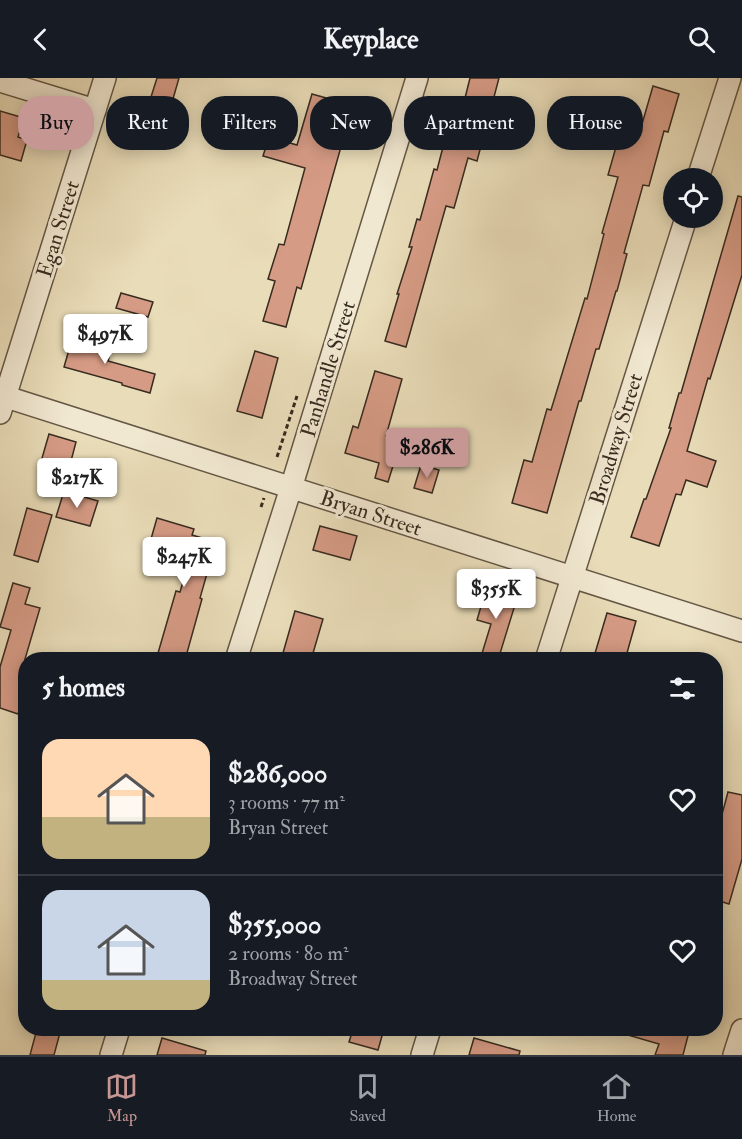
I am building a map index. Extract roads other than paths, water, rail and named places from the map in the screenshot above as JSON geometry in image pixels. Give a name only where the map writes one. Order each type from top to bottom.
[{"type":"street","name":"Egan Street","points":[[2,402],[105,78]]},
{"type":"street","name":"Panhandle Street","points":[[239,652],[417,78]]},
{"type":"street","points":[[701,168],[730,78]]},
{"type":"street","points":[[0,81],[95,110]]},
{"type":"street","name":"Broadway Street","points":[[549,652],[683,228]]},
{"type":"street","name":"Bryan Street","points":[[2,402],[291,488],[742,631]]},
{"type":"street","points":[[734,1055],[742,1030]]},
{"type":"street","points":[[111,1055],[117,1036]]},
{"type":"street","points":[[422,1055],[428,1036]]}]
